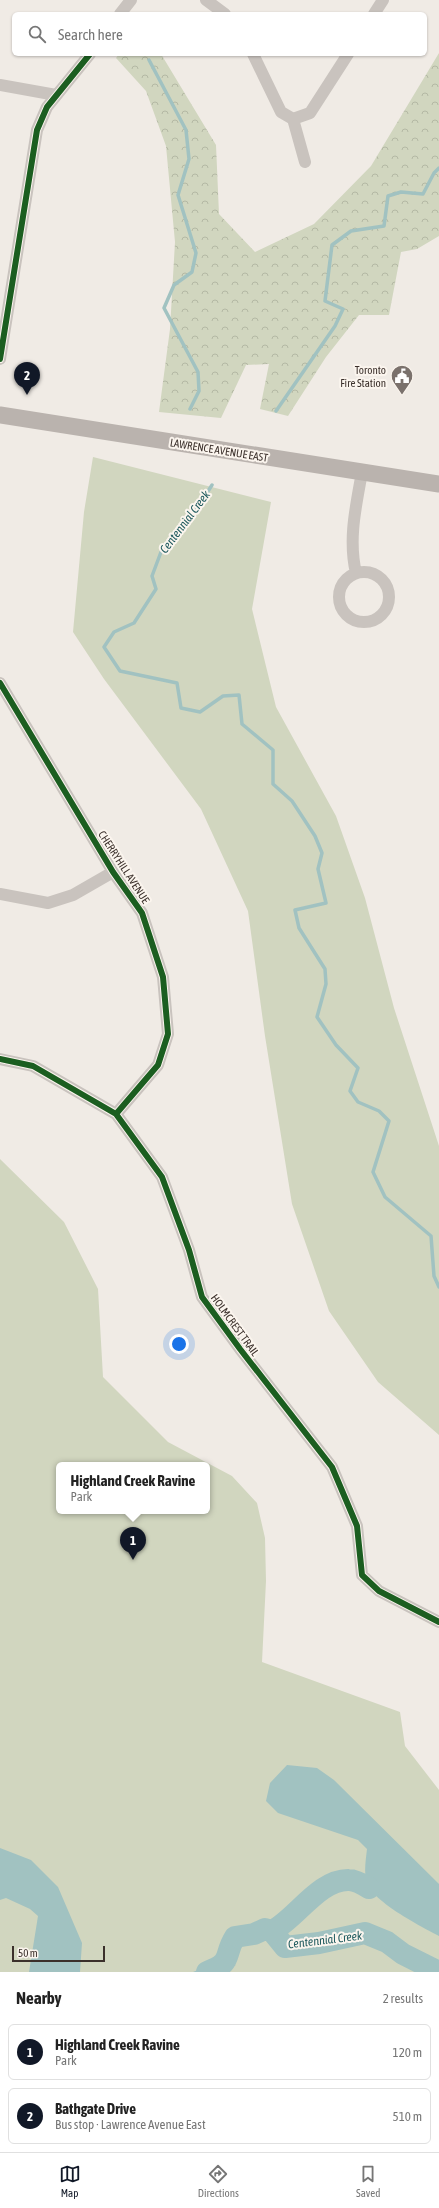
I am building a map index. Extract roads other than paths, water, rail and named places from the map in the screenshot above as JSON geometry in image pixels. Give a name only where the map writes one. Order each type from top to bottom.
[{"type":"main road","name":"LAWRENCE AVENUE EAST","points":[[0,415],[439,484]]},
{"type":"street","points":[[122,12],[131,0]]},
{"type":"street","points":[[206,0],[222,12]]},
{"type":"street","points":[[375,12],[383,0]]},
{"type":"street","points":[[0,359],[37,130],[47,107],[56,94],[88,56]]},
{"type":"street","points":[[254,56],[281,112],[293,119],[305,162]]},
{"type":"street","points":[[293,119],[310,113],[347,56]]},
{"type":"street","points":[[0,85],[56,94]]},
{"type":"street","points":[[356,573],[351,554],[352,535],[362,472]]},
{"type":"street","points":[[356,573],[372,573],[379,576],[388,589],[387,605],[378,617],[370,621],[362,622],[354,620],[346,615],[340,604],[339,591],[342,583],[348,576],[356,573]]},
{"type":"street","name":"CHERRYHILL AVENUE","points":[[0,683],[113,872],[142,913],[163,977],[168,1034],[158,1065],[116,1114]]},
{"type":"street","points":[[0,894],[48,903],[73,896],[113,872]]},
{"type":"street","name":"HOLMCREST TRAIL","points":[[0,1059],[33,1066],[116,1114],[162,1177],[189,1250],[202,1297],[240,1349],[332,1467],[357,1526],[362,1575],[379,1591],[439,1622]]},
{"type":"water","points":[[287,1765],[317,1768],[334,1780],[439,1884],[439,1936],[397,1912],[376,1896],[369,1888],[365,1872],[367,1849],[358,1840],[278,1813],[266,1801],[270,1783]]},
{"type":"water","points":[[0,1848],[31,1860],[58,1887],[82,1943],[80,1972],[29,1972],[38,1916],[30,1909],[6,1898],[0,1900]]},
{"type":"water","points":[[215,1963],[236,1965],[220,1972],[193,1972]]},
{"type":"waterway","points":[[149,60],[186,130],[189,159],[178,195],[196,253],[192,272],[174,285],[164,308],[198,372],[199,391],[190,409]]},
{"type":"waterway","name":"Centennial Creek","points":[[276,411],[335,326],[343,309],[325,301],[332,245],[351,231],[384,226],[388,196],[401,192],[423,194],[434,173],[439,168]]},
{"type":"waterway","name":"Centennial Creek","points":[[212,485],[198,507],[161,552],[152,576],[156,589],[134,623],[114,632],[104,647],[120,671],[177,683],[181,708],[200,712],[223,696],[239,695],[242,724],[273,750],[273,784],[292,801],[315,836],[322,853],[318,869],[326,903],[295,910],[299,928],[325,969],[326,984],[317,1017],[336,1045],[358,1068],[350,1091],[358,1102],[379,1111],[389,1121],[373,1172],[385,1197],[431,1236],[434,1276],[439,1287]]},
{"type":"waterway","points":[[272,1931],[290,1918],[318,1893],[338,1881],[351,1880],[369,1888]]},
{"type":"waterway","name":"Centennial Creek","points":[[207,1972],[225,1962],[235,1937],[254,1934],[265,1929],[272,1931],[285,1947],[319,1943],[365,1933],[387,1942],[403,1954],[439,1972]]},
{"type":"place","name":"Bathgate Drive","points":[[27,395]]},
{"type":"place","name":"Toronto Fire Station","points":[[402,396]]},
{"type":"place","name":"Highland Creek Ravine","points":[[133,1560]]}]
